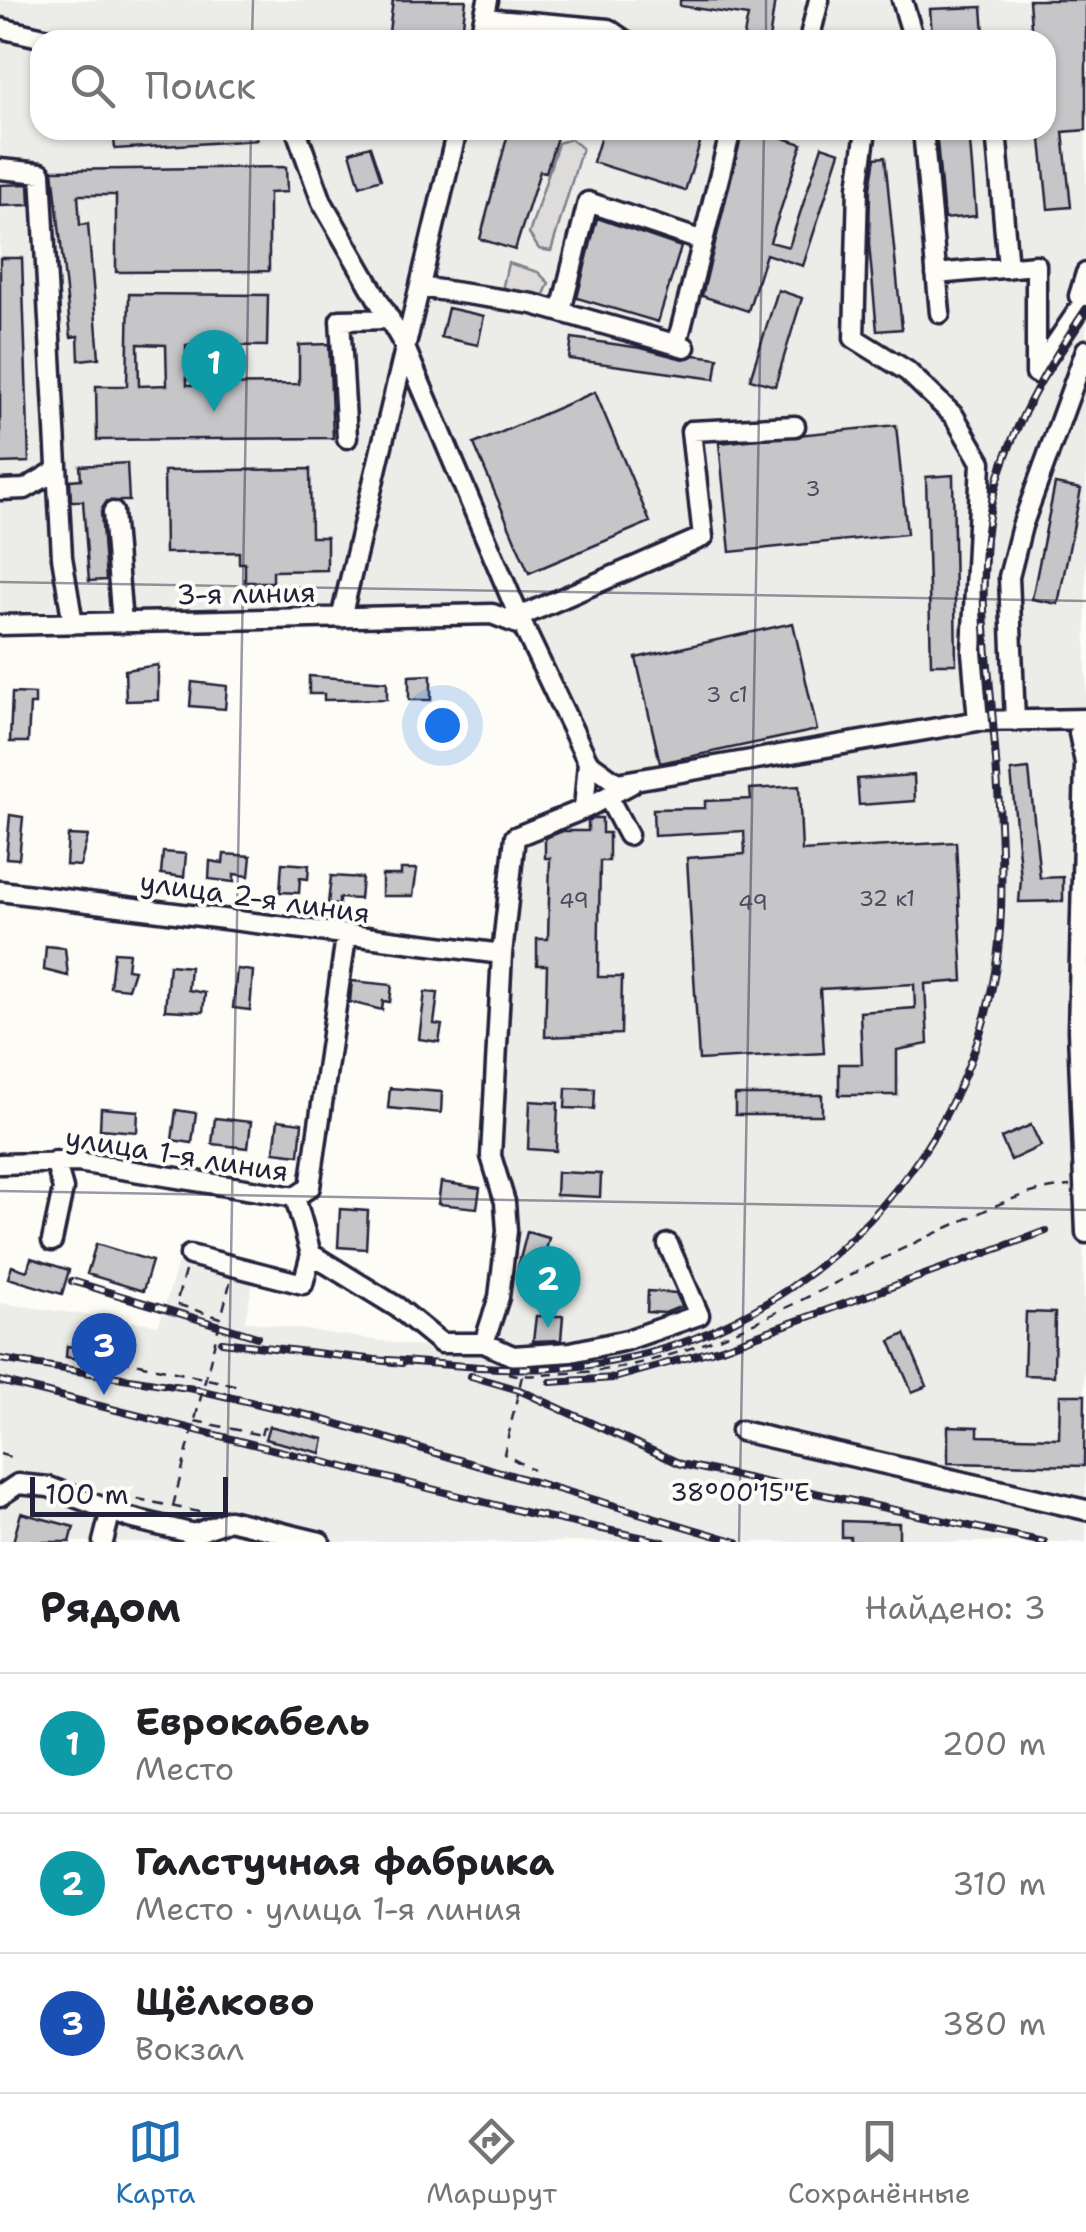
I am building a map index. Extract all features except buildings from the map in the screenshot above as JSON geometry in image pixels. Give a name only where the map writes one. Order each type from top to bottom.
[{"type":"street","points":[[812,30],[818,0]]},
{"type":"street","points":[[902,0],[911,30]]},
{"type":"street","points":[[486,9],[609,30]]},
{"type":"street","points":[[0,28],[30,35]]},
{"type":"street","points":[[299,140],[322,202],[403,343],[521,622],[588,762],[617,783],[634,782],[978,721],[1057,720],[1084,726],[1079,882],[1086,1233]]},
{"type":"street","points":[[341,618],[403,343],[456,140]]},
{"type":"street","points":[[420,287],[561,312],[681,345],[728,140]]},
{"type":"street","points":[[865,140],[858,187],[854,338],[908,371],[954,416],[981,462],[972,652],[978,721]]},
{"type":"street","points":[[924,140],[940,313]]},
{"type":"street","points":[[997,140],[1008,268]]},
{"type":"street","points":[[0,169],[41,173],[62,557],[73,624]]},
{"type":"street","points":[[561,312],[588,202],[703,241]]},
{"type":"street","points":[[936,274],[1036,265],[1036,373],[1085,302],[1079,296],[1086,274]]},
{"type":"street","points":[[347,438],[340,320],[390,319]]},
{"type":"street","points":[[1014,722],[1009,577],[1037,482],[1086,350]]},
{"type":"street","points":[[521,622],[702,537],[690,431],[795,426]]},
{"type":"street","points":[[0,490],[26,489],[56,470]]},
{"type":"street","points":[[113,512],[122,623]]},
{"type":"street","name":"3-я линия","points":[[0,626],[492,614],[521,622]]},
{"type":"street","points":[[584,809],[588,762]]},
{"type":"street","points":[[484,1342],[499,1297],[506,1231],[506,1202],[491,1156],[502,954],[515,837],[584,809],[634,782]]},
{"type":"street","points":[[608,796],[628,836]]},
{"type":"street","name":"улица 2-я линия","points":[[0,891],[502,954]]},
{"type":"street","points":[[295,1197],[310,1186],[346,937]]},
{"type":"street","points":[[52,1241],[63,1189],[54,1161]]},
{"type":"street","name":"улица 1-я линия","points":[[0,1164],[54,1161],[295,1197],[311,1254]]},
{"type":"street","points":[[190,1254],[303,1284],[311,1254],[397,1307],[440,1342],[484,1342],[513,1356],[628,1340],[699,1315],[668,1244]]},
{"type":"street","points":[[741,1431],[1086,1510]]},
{"type":"street","points":[[0,1496],[11,1485],[27,1483],[193,1538],[224,1520],[320,1542]]},
{"type":"street","points":[[103,1542],[111,1510]]},
{"type":"street","points":[[135,1542],[140,1521]]},
{"type":"path","points":[[508,1368],[508,1374],[522,1375],[582,1373],[665,1358],[772,1314],[900,1248],[1036,1188],[1084,1185]]},
{"type":"path","points":[[190,1254],[176,1304],[221,1318]]},
{"type":"path","points":[[173,1506],[235,1268]]},
{"type":"path","points":[[122,1361],[239,1386]]},
{"type":"path","points":[[522,1375],[504,1454],[533,1470]]},
{"type":"path","points":[[195,1421],[265,1433]]},
{"type":"path","points":[[0,1454],[10,1457],[9,1462]]},
{"type":"path","points":[[125,1495],[212,1516]]},
{"type":"shaded area","points":[[0,0],[1086,0],[1086,350],[1072,391],[1086,395],[1086,719],[1069,725],[1079,733],[1086,1542],[242,1542],[251,1519],[218,1511],[210,1542],[0,1542],[0,1303],[159,1325],[183,1246],[190,1255],[255,1273],[245,1321],[505,1359],[484,1343],[507,1231],[491,1156],[515,837],[584,809],[588,762],[508,618],[0,625]]},
{"type":"shaded area","points":[[572,140],[582,148],[551,251],[539,249],[529,234],[558,143]]},
{"type":"shaded area","points":[[508,263],[538,272],[549,283],[542,299],[521,300],[503,286]]},
{"type":"railway","points":[[388,1360],[524,1369],[569,1367],[654,1352],[734,1321],[806,1276],[870,1220],[923,1153],[963,1078],[990,997],[1001,911],[1000,816],[984,610],[985,553],[993,497],[1020,423],[1086,309]]},
{"type":"railway","points":[[551,1382],[614,1378],[722,1348],[1046,1231]]},
{"type":"railway","points":[[72,1281],[257,1337]]},
{"type":"railway","points":[[222,1342],[402,1363]]},
{"type":"railway","points":[[0,1359],[194,1389],[311,1416],[737,1542]]},
{"type":"railway","points":[[471,1376],[519,1390],[681,1464],[1044,1542]]},
{"type":"railway","points":[[0,1381],[528,1513],[663,1542]]},
{"type":"place","name":"Еврокабель","points":[[214,412]]},
{"type":"place","name":"Галстучная фабрика","points":[[548,1328]]},
{"type":"place","name":"Щёлково","points":[[104,1395]]}]
